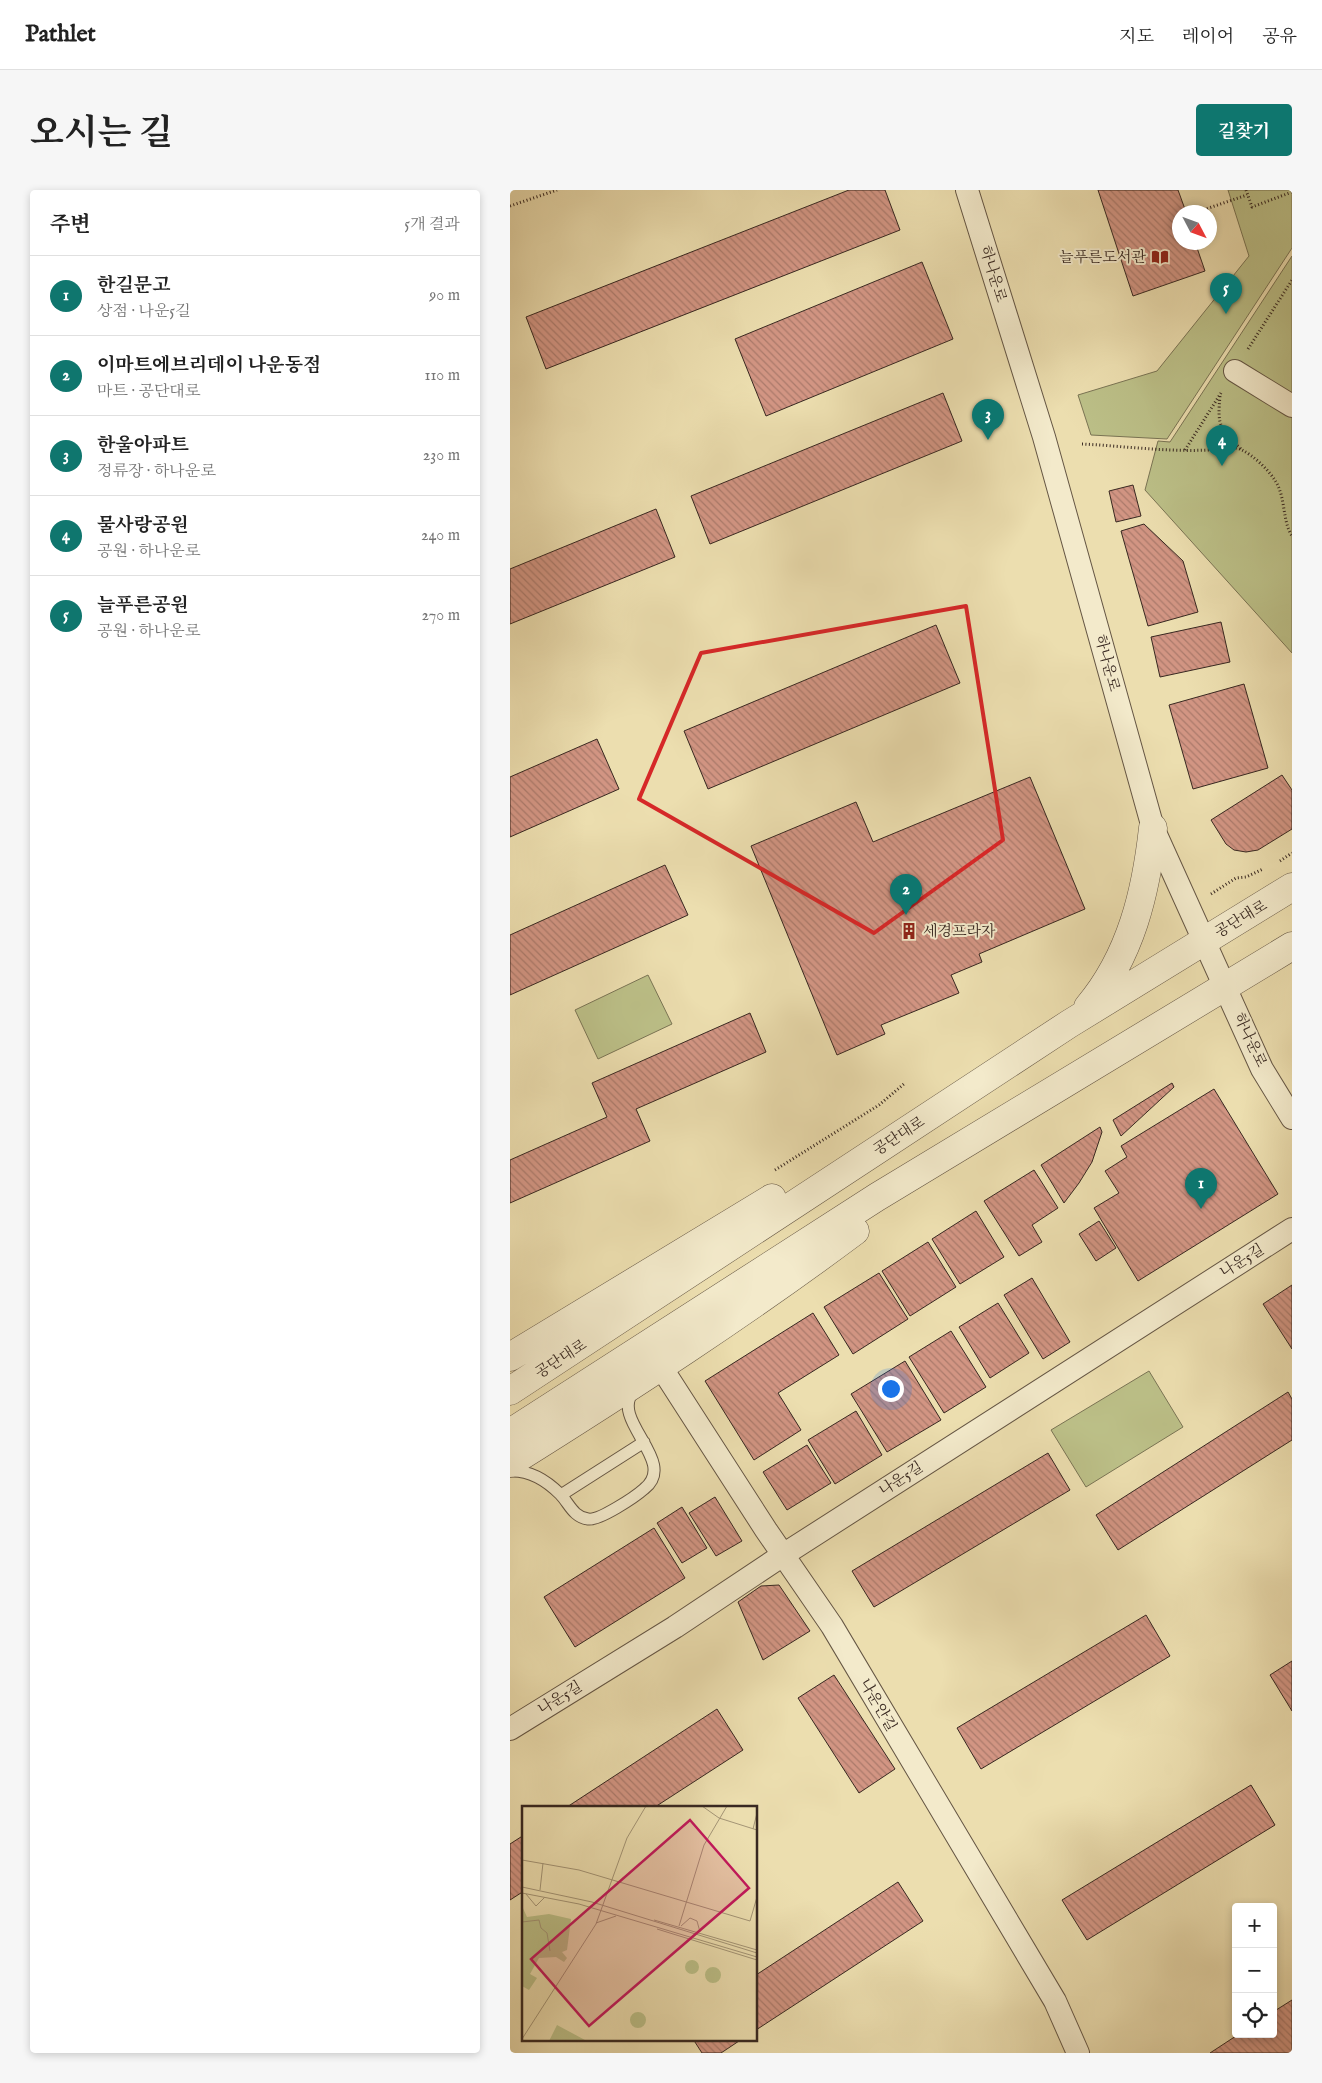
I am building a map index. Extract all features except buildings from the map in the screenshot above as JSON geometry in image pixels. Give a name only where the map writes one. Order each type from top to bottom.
[{"type":"street","name":"하나운로","points":[[967,190],[1044,437],[1153,828],[1262,1069],[1292,1118]]},
{"type":"street","points":[[1235,371],[1292,406]]},
{"type":"street","points":[[510,1357],[811,1174],[1069,1024],[1085,1011],[1100,993],[1129,939],[1148,866],[1153,828]]},
{"type":"street","name":"공단대로","points":[[510,1392],[1069,1024],[1292,887]]},
{"type":"street","points":[[510,1433],[869,1202],[1292,946]]},
{"type":"street","points":[[510,1463],[654,1371],[785,1283],[1017,1111]]},
{"type":"street","name":"나운5길","points":[[510,1729],[675,1627],[783,1555],[1292,1230]]},
{"type":"street","name":"나운안길","points":[[654,1371],[832,1626],[1055,2001],[1078,2053]]},
{"type":"lane","points":[[510,1471],[528,1472],[543,1480],[561,1495],[573,1511],[579,1516],[588,1519],[598,1518],[646,1488],[653,1477],[654,1465],[627,1409],[628,1398],[654,1371]]},
{"type":"lane","points":[[561,1495],[644,1442]]},
{"type":"path","points":[[510,206],[557,190]]},
{"type":"path","points":[[1246,190],[1252,207],[1292,192]]},
{"type":"path","points":[[1217,205],[1248,195]]},
{"type":"path","points":[[1220,394],[1219,422],[1226,435],[1261,465],[1275,481],[1284,500],[1288,529],[1292,536]]},
{"type":"path","points":[[1082,444],[1186,450],[1210,450],[1228,447],[1242,450]]},
{"type":"path","points":[[1272,866],[1292,853]]},
{"type":"path","points":[[1236,878],[1246,877],[1264,869]]},
{"type":"highlighted area","points":[[966,606],[1003,840],[874,933],[639,799],[701,653]]},
{"type":"green space","points":[[1228,190],[1292,190],[1292,248],[1167,439],[1091,435],[1078,395],[1157,371],[1249,256]]},
{"type":"green space","points":[[1292,256],[1292,653],[1145,490],[1158,441],[1170,442]]},
{"type":"green space","points":[[648,975],[672,1024],[598,1059],[575,1010]]},
{"type":"green space","points":[[1149,1371],[1183,1427],[1086,1487],[1051,1430]]},
{"type":"place","name":"늘푸른도서관","points":[[1160,257]]},
{"type":"place","name":"늘푸른공원","points":[[1226,314]]},
{"type":"place","name":"한울아파트","points":[[988,440]]},
{"type":"place","name":"물사랑공원","points":[[1222,466]]},
{"type":"place","name":"이마트에브리데이 나운동점","points":[[906,915]]},
{"type":"place","name":"세경프라자","points":[[909,931]]},
{"type":"place","name":"한길문고","points":[[1201,1209]]}]
